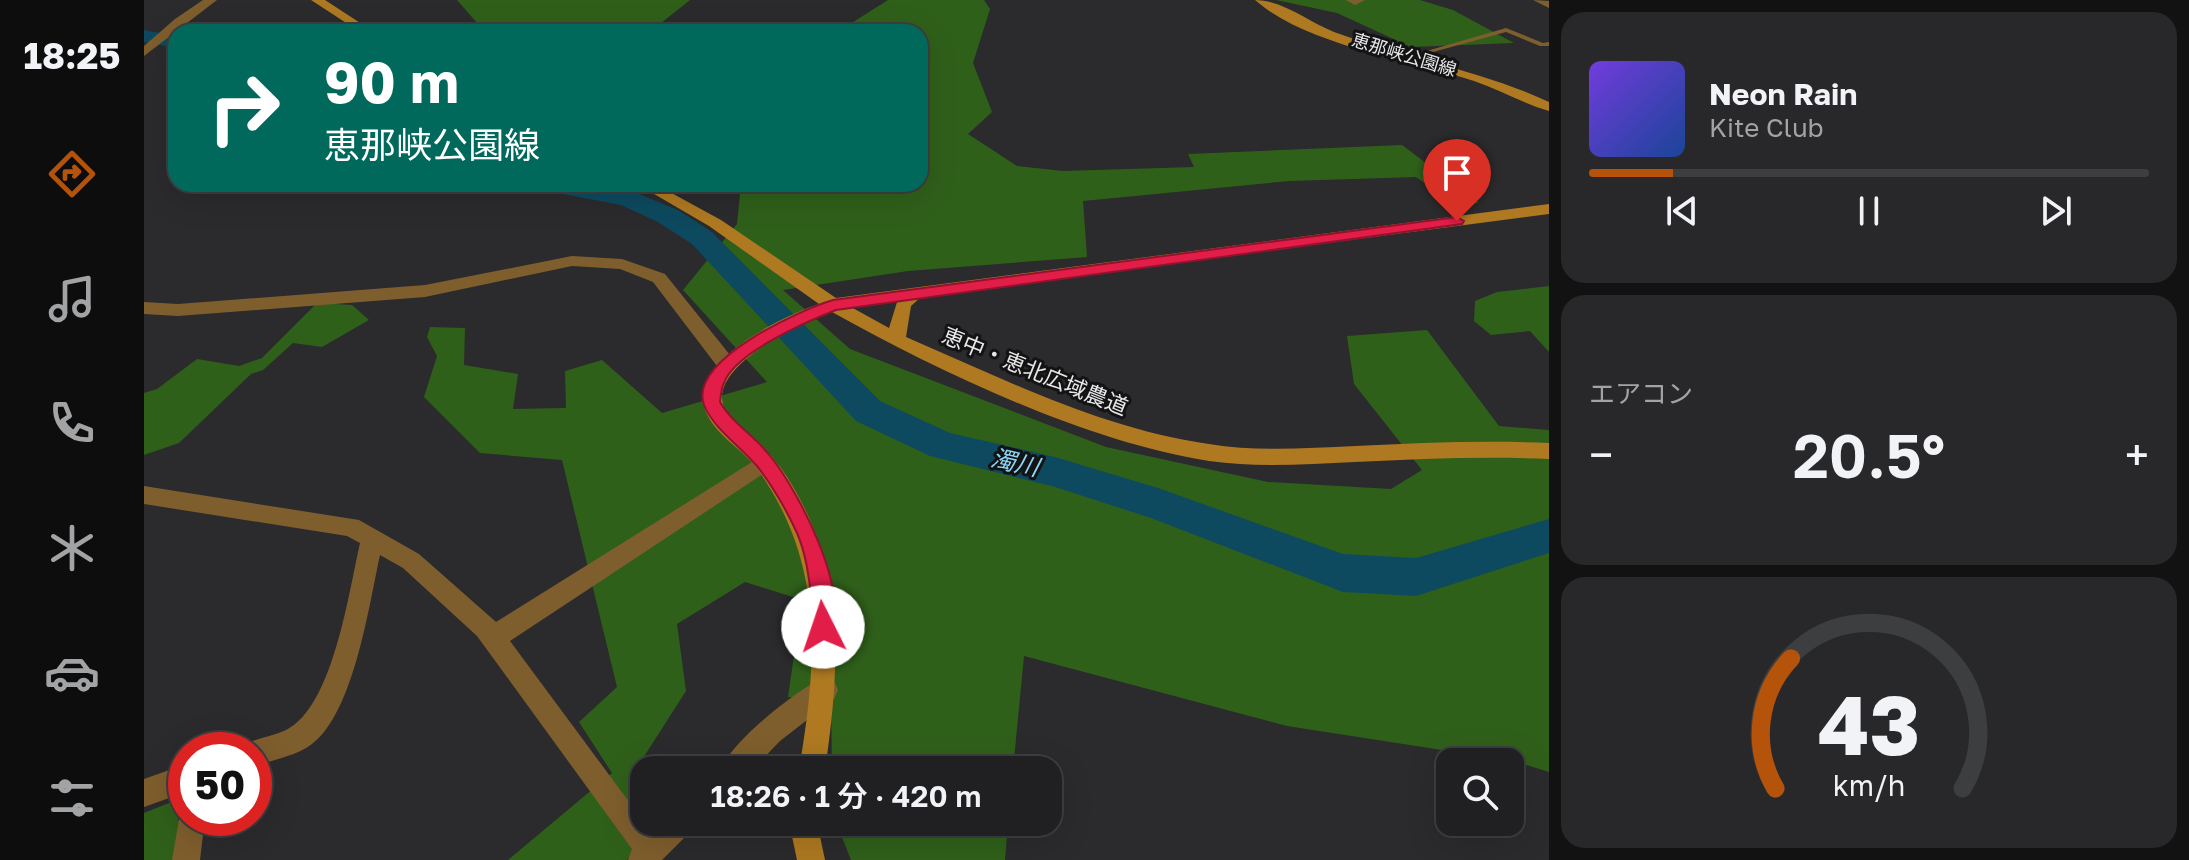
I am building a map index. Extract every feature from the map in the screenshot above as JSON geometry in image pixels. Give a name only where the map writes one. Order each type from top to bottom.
[{"type":"main road","points":[[317,0],[355,24]]},
{"type":"main road","name":"恵那峡公園線","points":[[1261,0],[1307,25],[1486,79],[1549,107]]},
{"type":"main road","name":"恵中・恵北広域農道","points":[[659,192],[715,223],[833,305],[897,340],[1064,413],[1132,436],[1210,453],[1289,457],[1485,448],[1549,451]]},
{"type":"main road","points":[[814,756],[825,690],[822,596],[808,533],[765,462],[717,413],[712,402],[715,380],[727,365],[749,348],[799,319],[833,305],[917,291],[1549,209]]},
{"type":"main road","points":[[897,340],[900,310],[907,297],[917,291]]},
{"type":"main road","points":[[806,836],[811,860]]},
{"type":"street","points":[[176,24],[211,0]]},
{"type":"street","points":[[1539,0],[1549,5]]},
{"type":"street","points":[[149,48],[168,31]]},
{"type":"street","points":[[144,308],[178,310],[425,291],[542,265],[572,261],[611,262],[659,278],[727,365]]},
{"type":"street","points":[[493,638],[765,462]]},
{"type":"street","points":[[144,495],[351,527],[411,561],[493,638],[647,856],[666,836]]},
{"type":"street","points":[[272,747],[304,735],[322,709],[343,662],[372,539]]},
{"type":"street","points":[[747,756],[771,732],[825,690]]},
{"type":"street","points":[[144,793],[168,784]]},
{"type":"street","points":[[186,860],[189,836]]},
{"type":"lane","points":[[1349,0],[1355,3],[1362,0]]},
{"type":"lane","points":[[1409,57],[1506,30],[1542,45],[1549,44]]},
{"type":"green space","points":[[457,0],[690,0],[660,24],[478,24]]},
{"type":"green space","points":[[888,0],[984,0],[990,9],[973,63],[992,112],[968,134],[1017,166],[1063,171],[1194,167],[1188,154],[1402,145],[1479,203],[1454,204],[1416,177],[1289,181],[1083,201],[1087,257],[908,271],[783,290],[850,349],[1106,447],[1268,482],[1391,489],[1422,470],[1354,384],[1347,336],[1427,330],[1499,426],[1549,430],[1549,772],[1524,764],[1524,748],[1436,749],[1287,726],[1024,656],[1014,756],[832,756],[831,699],[788,697],[802,600],[745,582],[677,624],[686,691],[644,756],[630,756],[630,836],[647,836],[627,860],[508,860],[612,773],[579,722],[617,687],[562,460],[480,453],[424,397],[437,356],[427,337],[430,327],[465,328],[464,365],[518,374],[513,409],[566,408],[565,371],[602,360],[662,413],[767,382],[683,290],[737,224],[740,192],[928,192],[928,24],[850,24]]},
{"type":"green space","points":[[1276,0],[1420,0],[1453,10],[1514,43],[1411,47],[1337,13]]},
{"type":"green space","points":[[1549,286],[1549,352],[1530,331],[1491,335],[1474,321],[1475,301],[1497,292]]},
{"type":"green space","points":[[317,303],[352,305],[369,320],[322,347],[293,343],[263,370],[251,374],[179,443],[144,455],[144,393],[157,389],[197,359],[239,366],[262,358]]},
{"type":"green space","points":[[168,803],[168,836],[182,836],[188,860],[144,860],[144,813]]},
{"type":"green space","points":[[842,836],[1007,836],[1005,860],[851,860]]},
{"type":"waterway","name":"濁川","points":[[144,36],[168,40]]},
{"type":"waterway","name":"濁川","points":[[596,192],[629,198],[668,216],[702,238],[826,371],[868,411],[943,446],[1055,472],[1158,504],[1343,573],[1416,577],[1549,536]]},
{"type":"route","points":[[823,627],[822,596],[808,533],[765,462],[717,413],[712,402],[715,380],[727,365],[749,348],[799,319],[833,305],[917,291],[1457,221]]}]
